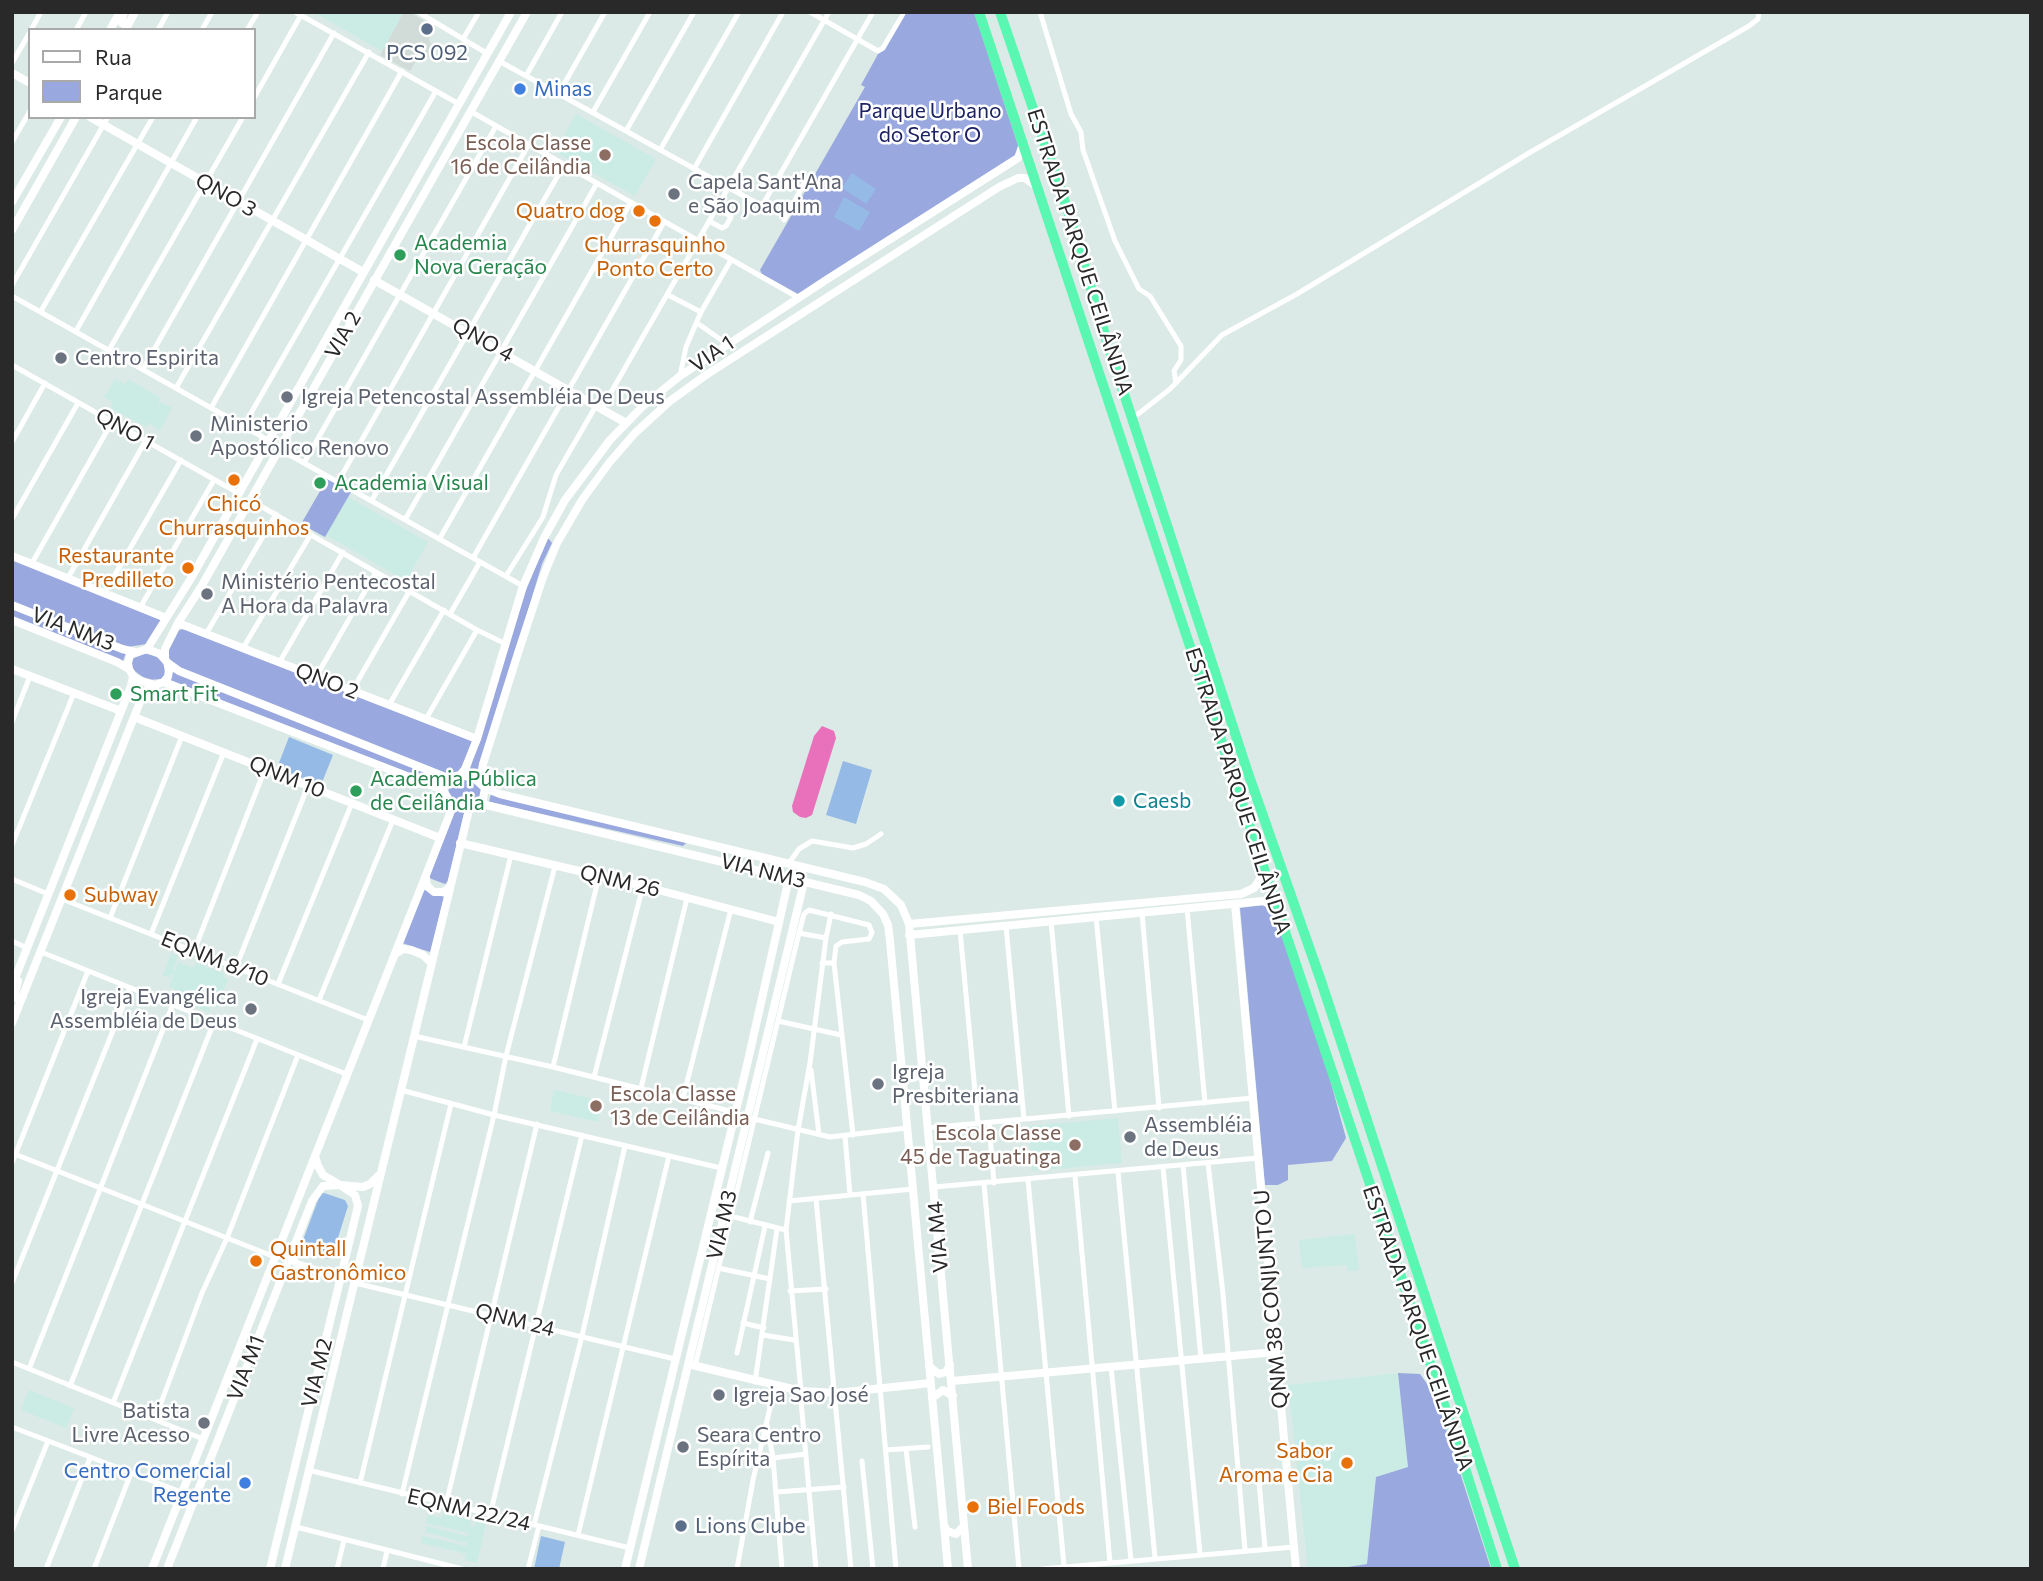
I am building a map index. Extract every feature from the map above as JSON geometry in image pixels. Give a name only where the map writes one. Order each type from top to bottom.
[{"type":"highway","name":"ESTRADA PARQUE CEILÂNDIA","points":[[979,12],[1497,1569]]},
{"type":"highway","name":"ESTRADA PARQUE CEILÂNDIA","points":[[1000,12],[1068,211],[1235,730],[1515,1569]]},
{"type":"highway","points":[[1115,419],[1124,425],[1133,418]]},
{"type":"highway","points":[[1220,734],[1225,727],[1235,730]]},
{"type":"highway","points":[[1348,1117],[1359,1123],[1364,1114]]},
{"type":"highway","points":[[1458,1446],[1461,1440],[1466,1438],[1474,1443]]},
{"type":"main road","points":[[122,12],[121,22],[127,26],[135,12]]},
{"type":"main road","points":[[111,28],[122,12]]},
{"type":"main road","name":"VIA 2","points":[[147,649],[190,580],[511,12]]},
{"type":"main road","name":"VIA 2","points":[[166,661],[166,649],[178,623],[201,587],[527,12]]},
{"type":"main road","points":[[12,73],[28,82]]},
{"type":"main road","points":[[50,163],[45,165],[41,160],[60,119]]},
{"type":"main road","points":[[12,202],[60,119]]},
{"type":"main road","points":[[15,226],[75,119]]},
{"type":"main road","name":"QNO 3","points":[[106,121],[137,145],[363,272]]},
{"type":"main road","name":"VIA 1","points":[[460,775],[477,739],[523,586],[544,538],[589,466],[626,423],[699,362],[1018,158],[1023,144]]},
{"type":"main road","points":[[15,226],[24,202],[40,174],[37,168],[31,170]]},
{"type":"main road","points":[[419,175],[422,183],[431,183]]},
{"type":"main road","name":"VIA 1","points":[[482,785],[483,764],[543,577],[557,543],[582,500],[635,433],[670,401],[738,354],[1011,181],[1025,178],[1037,187]]},
{"type":"main road","points":[[411,188],[418,190],[423,197]]},
{"type":"main road","points":[[864,255],[871,260],[872,269]]},
{"type":"main road","name":"QNO 4","points":[[374,280],[626,423]]},
{"type":"main road","points":[[699,362],[696,369],[702,373],[729,355],[738,354]]},
{"type":"main road","points":[[305,376],[312,384],[316,383]]},
{"type":"main road","points":[[298,388],[304,388],[308,395]]},
{"type":"main road","points":[[553,521],[555,528],[561,528],[575,505],[582,500]]},
{"type":"main road","points":[[543,577],[544,564],[554,542],[550,536],[544,538]]},
{"type":"main road","points":[[12,556],[166,618]]},
{"type":"main road","points":[[190,580],[195,588],[201,587]]},
{"type":"main road","points":[[181,593],[186,593],[193,600]]},
{"type":"main road","name":"VIA NM3","points":[[12,605],[135,652]]},
{"type":"main road","name":"VIA NM3","points":[[12,620],[117,662],[131,672]]},
{"type":"main road","name":"QNO 2","points":[[178,623],[477,739]]},
{"type":"main road","points":[[12,986],[121,711],[131,672],[128,659],[135,652],[147,649],[179,671],[448,778],[460,775],[471,777],[482,785],[482,804],[469,810],[451,803]]},
{"type":"main road","points":[[164,682],[169,674],[166,661]]},
{"type":"main road","points":[[12,669],[121,711]]},
{"type":"main road","points":[[131,672],[153,685]]},
{"type":"main road","points":[[12,1023],[144,691],[153,685],[164,682],[443,790],[451,803],[451,811],[154,1566]]},
{"type":"main road","name":"QNM 10","points":[[134,717],[440,838]]},
{"type":"main road","points":[[88,834],[81,841],[76,837],[92,795],[96,773]]},
{"type":"main road","points":[[443,790],[448,778]]},
{"type":"main road","name":"VIA NM3","points":[[482,785],[500,794],[875,885],[892,895],[901,905],[909,924]]},
{"type":"main road","name":"VIA NM3","points":[[482,804],[867,898],[880,909],[887,920],[902,1071]]},
{"type":"main road","points":[[285,1569],[469,810]]},
{"type":"main road","points":[[682,852],[690,844],[687,839]]},
{"type":"main road","name":"QNM 26","points":[[460,843],[643,886],[779,922]]},
{"type":"main road","points":[[700,856],[700,845],[704,843]]},
{"type":"main road","points":[[61,903],[65,882],[77,850],[71,845],[67,847]]},
{"type":"main road","points":[[1263,866],[1262,876],[1254,888],[1239,900],[1142,913],[909,935],[909,924],[938,921],[1239,900],[1267,901],[1278,908]]},
{"type":"main road","points":[[825,886],[830,879],[826,872]]},
{"type":"main road","points":[[426,875],[426,884],[432,891],[443,892],[450,887]]},
{"type":"main road","points":[[779,922],[789,878]]},
{"type":"main road","points":[[842,890],[841,883],[848,878]]},
{"type":"main road","name":"VIA M3","points":[[639,1569],[675,1419],[692,1365],[691,1351],[750,1118],[759,1067],[804,881]]},
{"type":"main road","points":[[783,903],[792,900],[798,905]]},
{"type":"main road","name":"QNM 38 CONJUNTO U","points":[[1239,900],[1258,1157],[1296,1569]]},
{"type":"main road","points":[[938,921],[939,932]]},
{"type":"main road","name":"VIA M3","points":[[719,1179],[779,922]]},
{"type":"main road","name":"VIA M4","points":[[909,935],[968,1569]]},
{"type":"main road","points":[[23,996],[18,999],[13,995],[27,949]]},
{"type":"main road","points":[[395,954],[404,949],[411,950],[424,955],[431,963]]},
{"type":"main road","points":[[12,1006],[15,1011],[12,1016]]},
{"type":"main road","points":[[747,1065],[755,1062],[759,1067]]},
{"type":"main road","points":[[902,1071],[912,1078],[923,1071]]},
{"type":"main road","name":"VIA M4","points":[[902,1071],[948,1569]]},
{"type":"main road","points":[[904,1089],[912,1084],[925,1090]]},
{"type":"main road","points":[[315,1153],[318,1166],[324,1175],[340,1185]]},
{"type":"main road","points":[[296,1243],[319,1189],[328,1184],[363,1187],[373,1182],[380,1172]]},
{"type":"main road","points":[[719,1179],[711,1223],[716,1228],[722,1224]]},
{"type":"main road","points":[[625,1569],[719,1179]]},
{"type":"main road","name":"VIA M2","points":[[271,1568],[358,1206],[355,1195],[340,1185]]},
{"type":"main road","points":[[295,1206],[300,1204],[304,1209],[297,1229],[294,1261],[341,1279]]},
{"type":"main road","name":"VIA M1","points":[[167,1569],[287,1267],[294,1261]]},
{"type":"main road","points":[[688,1305],[693,1303],[700,1306],[691,1351]]},
{"type":"main road","points":[[952,1381],[1276,1352]]},
{"type":"main road","points":[[235,1359],[235,1369],[226,1393],[228,1397],[235,1397]]},
{"type":"main road","points":[[692,1365],[801,1396],[931,1383]]},
{"type":"main road","points":[[929,1366],[939,1374],[946,1372],[950,1365]]},
{"type":"main road","points":[[671,1376],[665,1416],[669,1422],[675,1419]]},
{"type":"main road","points":[[933,1398],[943,1390],[953,1396]]},
{"type":"main road","points":[[208,1466],[210,1448],[226,1407],[223,1402],[218,1404]]},
{"type":"main road","points":[[308,1412],[312,1419],[322,1416]]},
{"type":"main road","points":[[304,1427],[310,1425],[318,1432]]},
{"type":"main road","points":[[642,1497],[648,1494],[652,1499],[645,1542]]},
{"type":"main road","points":[[945,1527],[947,1531],[956,1534],[964,1526]]},
{"type":"main road","points":[[946,1545],[965,1543]]},
{"type":"street","points":[[32,28],[41,12]]},
{"type":"street","points":[[77,28],[86,12]]},
{"type":"street","points":[[159,28],[168,12]]},
{"type":"street","points":[[203,28],[212,12]]},
{"type":"street","points":[[248,28],[257,12]]},
{"type":"street","points":[[418,12],[488,54]]},
{"type":"street","points":[[431,19],[435,12]]},
{"type":"street","points":[[463,39],[479,12]]},
{"type":"street","points":[[526,76],[562,12]]},
{"type":"street","points":[[559,93],[605,12]]},
{"type":"street","points":[[593,112],[650,12]]},
{"type":"street","points":[[626,131],[694,12]]},
{"type":"street","points":[[660,150],[739,12]]},
{"type":"street","points":[[694,169],[783,12]]},
{"type":"street","points":[[810,12],[878,51],[883,48],[904,12]]},
{"type":"street","points":[[506,576],[543,517],[556,475],[668,295],[829,12]]},
{"type":"street","points":[[499,61],[762,206],[873,12]]},
{"type":"street","points":[[1040,12],[1071,114],[1081,132],[1083,150],[1115,241],[1139,289],[1150,296],[1181,346],[1181,360],[1174,370],[1177,383]]},
{"type":"street","points":[[1133,418],[1177,383],[1222,334],[1291,298],[1529,153],[1749,26],[1758,19],[1759,12]]},
{"type":"street","points":[[256,94],[298,14],[459,104]]},
{"type":"street","points":[[143,369],[334,33]]},
{"type":"street","points":[[12,63],[28,35]]},
{"type":"street","points":[[176,388],[369,52]]},
{"type":"street","points":[[211,408],[402,71]]},
{"type":"street","points":[[243,427],[436,91]]},
{"type":"street","points":[[470,111],[799,298]]},
{"type":"street","points":[[12,142],[28,114]]},
{"type":"street","points":[[41,311],[152,119]]},
{"type":"street","points":[[76,331],[196,119]]},
{"type":"street","points":[[109,350],[242,119]]},
{"type":"street","points":[[12,285],[106,121]]},
{"type":"street","points":[[304,463],[496,126]]},
{"type":"street","points":[[338,482],[529,145]]},
{"type":"street","points":[[372,500],[564,165]]},
{"type":"street","points":[[784,220],[805,182]]},
{"type":"street","points":[[406,519],[597,183]]},
{"type":"street","points":[[440,538],[631,202]]},
{"type":"street","points":[[709,221],[722,228],[726,226],[731,217],[717,207]]},
{"type":"street","points":[[450,614],[476,560],[568,390],[664,222]]},
{"type":"street","points":[[680,376],[686,347],[701,312],[731,260]]},
{"type":"street","points":[[668,295],[701,312]]},
{"type":"street","points":[[12,296],[268,440]]},
{"type":"street","points":[[697,323],[726,344]]},
{"type":"street","name":"QNO 1","points":[[12,365],[238,493]]},
{"type":"street","points":[[12,442],[45,383]]},
{"type":"street","points":[[12,519],[78,403]]},
{"type":"street","points":[[32,563],[112,422]]},
{"type":"street","points":[[68,578],[146,440]]},
{"type":"street","points":[[279,449],[523,586]]},
{"type":"street","points":[[105,592],[181,460]]},
{"type":"street","points":[[141,606],[214,480]]},
{"type":"street","points":[[250,500],[506,644]]},
{"type":"street","points":[[206,634],[276,514]]},
{"type":"street","points":[[243,648],[311,534]]},
{"type":"street","points":[[279,663],[343,552]]},
{"type":"street","points":[[514,581],[516,559]]},
{"type":"street","points":[[316,677],[376,572]]},
{"type":"street","points":[[352,691],[410,590]]},
{"type":"street","points":[[389,705],[444,610]]},
{"type":"street","points":[[426,719],[477,630]]},
{"type":"street","points":[[12,722],[30,676]]},
{"type":"street","points":[[12,845],[74,693]]},
{"type":"street","points":[[110,918],[182,736]]},
{"type":"street","points":[[151,934],[224,752]]},
{"type":"street","points":[[194,951],[265,769]]},
{"type":"street","points":[[236,967],[308,786]]},
{"type":"street","points":[[278,984],[352,803]]},
{"type":"street","points":[[319,1000],[393,820]]},
{"type":"street","points":[[789,863],[799,849],[812,841],[853,848],[866,844],[881,834]]},
{"type":"street","points":[[464,1047],[511,855]]},
{"type":"street","points":[[402,1494],[506,1056],[555,866]]},
{"type":"street","points":[[553,1067],[599,876]]},
{"type":"street","points":[[12,879],[48,894]]},
{"type":"street","points":[[594,1077],[643,886]]},
{"type":"street","points":[[641,1088],[687,898]]},
{"type":"street","name":"EQNM 8/10","points":[[61,903],[110,918],[368,1020]]},
{"type":"street","points":[[1187,908],[1205,1103]]},
{"type":"street","points":[[683,1098],[732,909]]},
{"type":"street","points":[[692,1365],[718,1268],[750,1118],[807,911],[865,923],[869,925],[872,933],[865,940],[838,944],[835,948],[834,963],[853,1135]]},
{"type":"street","points":[[1142,913],[1159,1108]]},
{"type":"street","points":[[816,1569],[786,1230],[825,938],[831,914]]},
{"type":"street","points":[[1096,917],[1115,1111]]},
{"type":"street","points":[[1051,921],[1069,1116]]},
{"type":"street","points":[[1006,926],[1024,1119]]},
{"type":"street","points":[[960,930],[978,1124]]},
{"type":"street","points":[[799,933],[825,938]]},
{"type":"street","points":[[12,941],[27,949]]},
{"type":"street","points":[[41,953],[346,1074]]},
{"type":"street","points":[[822,963],[834,963]]},
{"type":"street","points":[[12,1163],[88,971]]},
{"type":"street","points":[[12,1283],[130,988]]},
{"type":"street","points":[[29,1369],[173,1004]]},
{"type":"street","points":[[778,1021],[841,1035]]},
{"type":"street","points":[[70,1385],[214,1022]]},
{"type":"street","points":[[414,1036],[734,1112]]},
{"type":"street","points":[[113,1403],[257,1039]]},
{"type":"street","points":[[155,1419],[202,1293],[227,1238],[298,1055]]},
{"type":"street","points":[[810,1063],[819,1134]]},
{"type":"street","points":[[401,1090],[494,1115],[721,1168]]},
{"type":"street","points":[[928,1128],[1253,1098]]},
{"type":"street","points":[[359,1483],[450,1104]]},
{"type":"street","points":[[750,1118],[819,1134],[845,1136],[907,1128]]},
{"type":"street","points":[[989,1123],[994,1183]]},
{"type":"street","points":[[446,1504],[537,1124]]},
{"type":"street","points":[[490,1515],[582,1135]]},
{"type":"street","points":[[845,1136],[850,1195]]},
{"type":"street","points":[[528,1569],[625,1146]]},
{"type":"street","points":[[750,1222],[768,1153]]},
{"type":"street","points":[[14,1154],[275,1257]]},
{"type":"street","points":[[578,1535],[670,1156]]},
{"type":"street","points":[[934,1187],[1258,1157]]},
{"type":"street","points":[[1208,1163],[1245,1549]]},
{"type":"street","points":[[1183,1166],[1201,1359]]},
{"type":"street","points":[[1163,1167],[1200,1554]]},
{"type":"street","points":[[1118,1171],[1154,1558]]},
{"type":"street","points":[[1075,1176],[1110,1563]]},
{"type":"street","points":[[1028,1180],[1064,1566]]},
{"type":"street","points":[[984,1184],[1019,1569]]},
{"type":"street","points":[[789,1201],[913,1189]]},
{"type":"street","points":[[863,1194],[897,1569]]},
{"type":"street","points":[[816,1199],[851,1569]]},
{"type":"street","points":[[730,1216],[786,1230]]},
{"type":"street","points":[[737,1353],[765,1226]]},
{"type":"street","points":[[755,1382],[777,1229]]},
{"type":"street","points":[[718,1268],[769,1279]]},
{"type":"street","name":"QNM 24","points":[[355,1283],[675,1359]]},
{"type":"street","points":[[790,1291],[826,1289]]},
{"type":"street","points":[[743,1323],[764,1328]]},
{"type":"street","points":[[763,1335],[794,1340]]},
{"type":"street","points":[[12,1363],[203,1439]]},
{"type":"street","points":[[1111,1367],[1130,1560]]},
{"type":"street","points":[[737,1569],[752,1480],[775,1387]]},
{"type":"street","points":[[767,1422],[773,1458],[782,1569]]},
{"type":"street","points":[[12,1427],[181,1492]]},
{"type":"street","points":[[12,1531],[48,1441]]},
{"type":"street","points":[[886,1450],[928,1447]]},
{"type":"street","points":[[906,1449],[915,1527]]},
{"type":"street","points":[[773,1458],[806,1454]]},
{"type":"street","points":[[46,1569],[90,1458]]},
{"type":"street","points":[[862,1461],[873,1569]]},
{"type":"street","name":"EQNM 22/24","points":[[308,1470],[630,1548]]},
{"type":"street","points":[[1258,1471],[1265,1548]]},
{"type":"street","points":[[94,1569],[131,1473]]},
{"type":"street","points":[[776,1492],[844,1487]]},
{"type":"street","points":[[779,1525],[812,1523]]},
{"type":"street","points":[[296,1527],[462,1569]]},
{"type":"street","points":[[337,1569],[344,1540]]},
{"type":"street","points":[[1042,1569],[1245,1549],[1294,1547]]},
{"type":"street","points":[[383,1569],[387,1550]]},
{"type":"street","points":[[430,1569],[432,1561]]},
{"type":"shaded area","points":[[313,12],[402,12],[403,13],[382,51]]},
{"type":"shaded area","points":[[404,12],[409,12],[435,27],[429,39],[430,43],[436,46],[433,53],[430,58],[426,56],[423,60],[416,61],[410,71],[380,55]]},
{"type":"shaded area","name":"Escola Classe 16 de Ceilândia","points":[[576,114],[656,159],[635,196],[555,152]]},
{"type":"shaded area","points":[[852,173],[876,189],[866,204],[842,188]]},
{"type":"shaded area","points":[[844,197],[870,212],[859,231],[834,217]]},
{"type":"shaded area","points":[[115,379],[125,384],[128,379],[161,398],[157,406],[162,402],[172,408],[160,430],[150,424],[150,421],[146,427],[111,408],[113,402],[104,397]]},
{"type":"shaded area","points":[[348,497],[428,542],[406,581],[326,535]]},
{"type":"shaded area","points":[[822,726],[834,731],[836,738],[812,815],[800,817],[793,812],[792,806],[814,736]]},
{"type":"shaded area","points":[[289,737],[333,755],[321,785],[277,768]]},
{"type":"shaded area","points":[[843,761],[872,770],[856,824],[826,815]]},
{"type":"shaded area","points":[[171,953],[178,956],[173,970],[175,971],[178,962],[193,968],[196,963],[225,974],[224,977],[228,979],[217,1007],[210,1004],[209,1012],[173,999],[176,992],[181,992],[169,987],[173,975],[169,978],[163,975]]},
{"type":"shaded area","name":"Escola Classe 13 de Ceilândia","points":[[554,1090],[603,1101],[598,1122],[550,1111]]},
{"type":"shaded area","name":"Escola Classe 45 de Taguatinga","points":[[1118,1118],[1122,1163],[1032,1171],[1028,1126]]},
{"type":"shaded area","points":[[321,1192],[345,1200],[348,1206],[332,1257],[329,1259],[301,1251],[300,1248]]},
{"type":"shaded area","points":[[1355,1234],[1359,1270],[1348,1271],[1346,1265],[1302,1268],[1299,1240]]},
{"type":"shaded area","points":[[1398,1373],[1408,1467],[1376,1477],[1367,1564],[1335,1569],[1308,1569],[1288,1385]]},
{"type":"shaded area","points":[[29,1390],[74,1408],[66,1428],[21,1410]]},
{"type":"shaded area","points":[[443,1513],[471,1520],[470,1525],[474,1527],[476,1521],[486,1524],[477,1563],[465,1560],[466,1554],[421,1543],[423,1536],[466,1546],[467,1543],[425,1532],[426,1526],[468,1536],[468,1533],[426,1523],[428,1515],[441,1518]]},
{"type":"shaded area","points":[[541,1536],[565,1542],[559,1569],[534,1569]]},
{"type":"green space","name":"Parque Urbano do Setor O","points":[[901,12],[974,12],[1018,145],[1017,156],[798,294],[762,274],[760,270],[865,87],[861,85]]},
{"type":"green space","points":[[327,479],[351,492],[325,537],[301,524]]},
{"type":"green space","points":[[548,538],[552,543],[542,564],[478,775],[469,772],[526,590]]},
{"type":"green space","points":[[12,559],[155,616],[163,622],[146,644],[128,647],[12,602]]},
{"type":"green space","points":[[12,607],[126,653],[123,661],[12,617]]},
{"type":"green space","points":[[184,629],[472,741],[467,762],[459,772],[447,774],[175,667],[169,659],[168,651],[179,630]]},
{"type":"green space","points":[[142,653],[156,656],[164,663],[165,674],[161,679],[147,680],[132,669],[132,659]]},
{"type":"green space","points":[[173,672],[443,779],[440,787],[170,680]]},
{"type":"green space","points":[[461,779],[472,781],[482,790],[481,801],[466,806],[450,797],[450,784]]},
{"type":"green space","points":[[491,794],[686,843],[683,846],[489,802]]},
{"type":"green space","points":[[454,809],[464,813],[448,881],[445,884],[429,878]]},
{"type":"green space","points":[[424,890],[444,897],[430,952],[402,943]]},
{"type":"green space","points":[[1264,905],[1272,909],[1283,940],[1328,1072],[1346,1138],[1332,1161],[1288,1165],[1288,1180],[1278,1185],[1265,1185],[1240,908]]},
{"type":"green space","points":[[1398,1373],[1420,1374],[1435,1395],[1491,1569],[1335,1569],[1367,1564],[1376,1477],[1408,1467]]},
{"type":"place","name":"PCS 092","points":[[427,29]]},
{"type":"place","name":"Minas","points":[[520,89]]},
{"type":"place","name":"Escola Classe 16 de Ceilândia","points":[[605,155]]},
{"type":"place","name":"Capela Sant'Ana e São Joaquim","points":[[674,194]]},
{"type":"place","name":"Quatro dog","points":[[639,211]]},
{"type":"place","name":"Churrasquinho Ponto Certo","points":[[655,221]]},
{"type":"place","name":"Academia Nova Geração","points":[[400,255]]},
{"type":"place","name":"Centro Espirita","points":[[61,358]]},
{"type":"place","name":"Igreja Petencostal Assembléia De Deus","points":[[287,397]]},
{"type":"place","name":"Ministerio Apostólico Renovo","points":[[196,436]]},
{"type":"place","name":"Chicó Churrasquinhos","points":[[234,480]]},
{"type":"place","name":"Academia Visual","points":[[320,483]]},
{"type":"place","name":"Restaurante Predilleto","points":[[188,568]]},
{"type":"place","name":"Ministério Pentecostal A Hora da Palavra","points":[[207,594]]},
{"type":"place","name":"Smart Fit","points":[[116,694]]},
{"type":"place","name":"Academia Pública de Ceilândia","points":[[356,791]]},
{"type":"place","name":"Caesb","points":[[1119,801]]},
{"type":"place","name":"Subway","points":[[70,895]]},
{"type":"place","name":"Igreja Evangélica Assembléia de Deus","points":[[251,1009]]},
{"type":"place","name":"Igreja Presbiteriana","points":[[878,1084]]},
{"type":"place","name":"Escola Classe 13 de Ceilândia","points":[[596,1106]]},
{"type":"place","name":"Assembléia de Deus","points":[[1130,1137]]},
{"type":"place","name":"Escola Classe 45 de Taguatinga","points":[[1075,1145]]},
{"type":"place","name":"Quintall Gastronômico","points":[[256,1261]]},
{"type":"place","name":"Igreja Sao José","points":[[719,1395]]},
{"type":"place","name":"Batista Livre Acesso","points":[[204,1423]]},
{"type":"place","name":"Seara Centro Espírita","points":[[683,1447]]},
{"type":"place","name":"Sabor Aroma e Cia","points":[[1347,1463]]},
{"type":"place","name":"Centro Comercial Regente","points":[[245,1483]]},
{"type":"place","name":"Biel Foods","points":[[973,1507]]},
{"type":"place","name":"Lions Clube","points":[[681,1526]]}]
